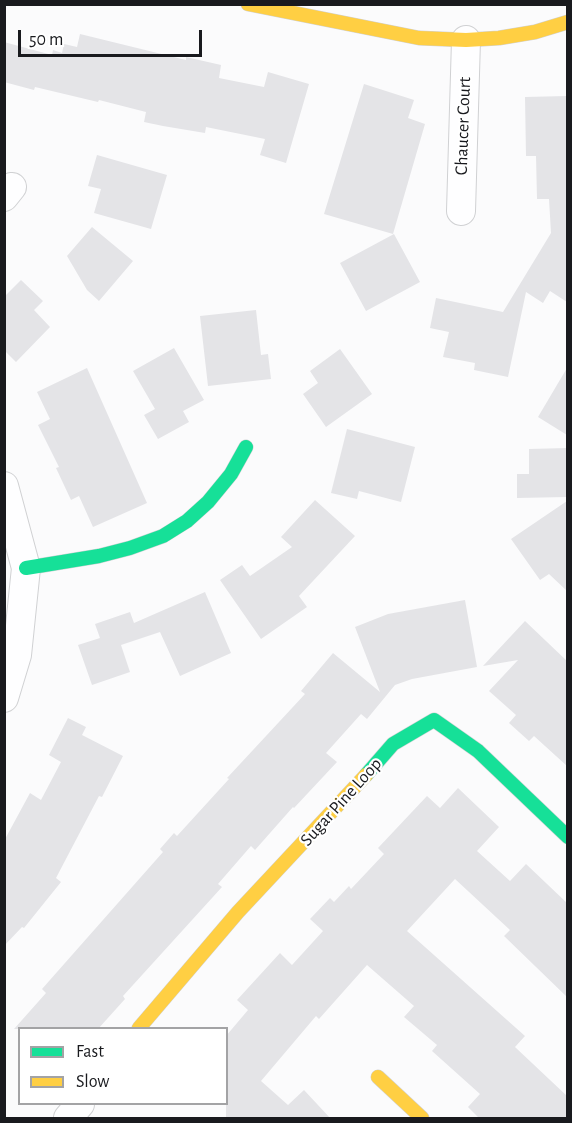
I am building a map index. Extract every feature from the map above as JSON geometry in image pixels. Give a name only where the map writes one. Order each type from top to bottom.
[{"type":"street","points":[[248,4],[290,9],[418,38],[465,40],[499,38],[535,32],[567,22]]},
{"type":"street","name":"Chaucer Court","points":[[461,211],[465,40]]},
{"type":"street","points":[[26,567],[99,556],[163,536],[187,521],[208,502],[231,474],[246,447]]},
{"type":"street","points":[[4,486],[26,567],[17,655],[4,698]]},
{"type":"street","name":"Sugar Pine Loop","points":[[141,1027],[238,912],[393,744],[434,720],[478,751],[567,837]]},
{"type":"street","points":[[378,1077],[422,1119]]},
{"type":"street","points":[[68,1119],[79,1105]]},
{"type":"building","points":[[80,34],[186,60],[186,57],[221,65],[219,78],[264,87],[268,72],[309,84],[286,163],[260,155],[265,139],[206,127],[205,133],[144,122],[146,112],[99,100],[98,102],[35,87],[34,90],[4,82],[4,42],[52,55],[53,50],[62,53],[64,44],[77,47]]},
{"type":"building","points":[[364,84],[414,100],[408,118],[425,124],[393,234],[324,214]]},
{"type":"building","points":[[567,96],[567,302],[550,291],[543,303],[526,292],[508,377],[474,370],[475,363],[443,357],[449,332],[430,328],[436,298],[503,312],[551,233],[549,199],[537,199],[536,156],[526,156],[525,97]]},
{"type":"building","points":[[97,155],[167,175],[151,229],[94,213],[101,189],[88,186]]},
{"type":"building","points":[[92,227],[133,261],[99,301],[87,290],[67,256]]},
{"type":"building","points":[[394,234],[420,282],[366,311],[340,263]]},
{"type":"building","points":[[21,280],[43,301],[34,310],[50,327],[16,362],[4,350],[4,297]]},
{"type":"building","points":[[256,310],[261,355],[268,354],[271,379],[208,386],[200,316]]},
{"type":"building","points":[[174,348],[204,400],[183,411],[189,422],[158,439],[144,415],[155,409],[133,371]]},
{"type":"building","points":[[340,349],[372,394],[326,427],[303,394],[318,383],[310,371]]},
{"type":"building","points":[[87,368],[147,503],[93,527],[79,496],[71,500],[56,468],[59,467],[38,425],[50,419],[37,392]]},
{"type":"building","points":[[567,368],[567,435],[538,417]]},
{"type":"building","points":[[347,429],[415,447],[401,502],[359,491],[357,499],[331,493]]},
{"type":"building","points":[[567,448],[567,497],[517,498],[517,474],[529,474],[529,449]]},
{"type":"building","points":[[315,500],[355,536],[299,596],[307,607],[261,639],[220,580],[242,565],[250,576],[292,547],[281,537]]},
{"type":"building","points":[[567,501],[567,591],[549,574],[540,580],[511,539]]},
{"type":"building","points":[[205,592],[231,653],[180,676],[160,632],[121,645],[130,672],[92,685],[78,645],[100,638],[95,624],[130,612],[134,623]]},
{"type":"building","points":[[465,600],[477,667],[412,679],[395,685],[367,719],[361,714],[326,753],[337,762],[255,850],[251,846],[218,884],[222,887],[123,996],[125,999],[100,1027],[18,1027],[14,1029],[46,993],[42,989],[163,852],[160,849],[174,833],[177,836],[305,694],[301,691],[333,653],[380,692],[355,627],[388,614]]},
{"type":"building","points":[[525,621],[567,661],[567,766],[534,736],[529,741],[509,723],[516,715],[489,691],[518,660],[483,666]]},
{"type":"building","points":[[68,718],[86,727],[82,735],[123,756],[56,878],[61,882],[24,928],[22,927],[4,946],[4,841],[30,793],[41,800],[61,762],[49,755]]},
{"type":"building","points":[[458,788],[499,827],[477,851],[510,881],[526,864],[567,903],[567,997],[504,936],[510,930],[455,879],[407,931],[525,1036],[515,1047],[567,1096],[567,1119],[480,1119],[468,1107],[480,1094],[432,1051],[437,1045],[404,1017],[414,1006],[367,965],[319,1019],[316,1016],[261,1081],[288,1105],[304,1090],[331,1119],[226,1119],[228,1034],[248,1010],[237,1000],[280,953],[292,965],[323,931],[310,919],[330,898],[334,902],[349,886],[351,889],[384,854],[378,848],[427,796],[440,808]]},
{"type":"traffic: fast","points":[[26,568],[99,556],[163,536],[187,521],[208,502],[231,474],[246,447]]},
{"type":"traffic: fast","points":[[366,775],[393,744],[434,720],[478,751],[568,837]]},
{"type":"traffic: slow","points":[[248,4],[419,38],[466,40],[499,38],[535,32],[568,22]]},
{"type":"traffic: slow","points":[[140,1027],[238,912],[366,775]]},
{"type":"traffic: slow","points":[[378,1077],[422,1118]]}]
